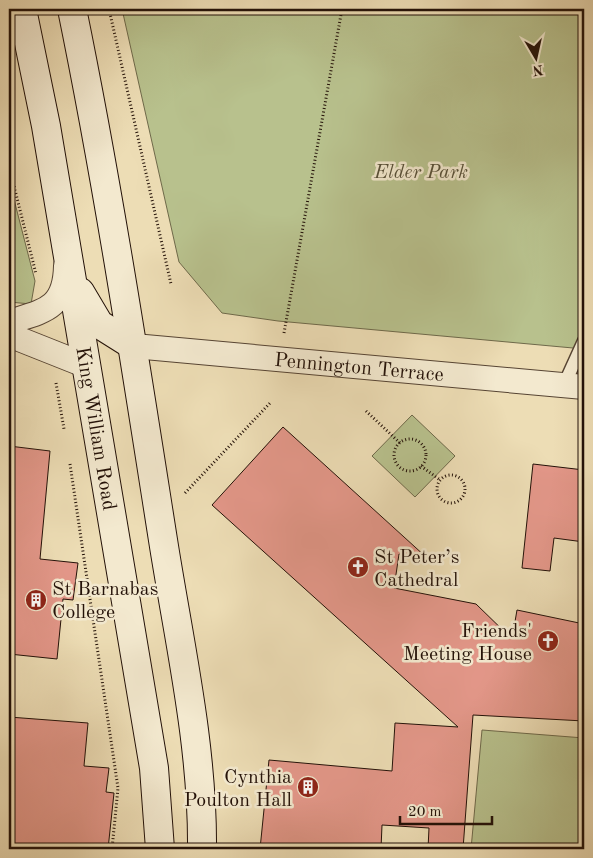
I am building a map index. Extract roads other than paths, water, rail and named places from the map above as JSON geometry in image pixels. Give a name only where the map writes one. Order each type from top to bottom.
[{"type":"main road","name":"King William Road","points":[[22,9],[46,126],[154,768],[160,849]]},
{"type":"main road","points":[[72,9],[107,186],[193,723],[202,808],[202,849]]},
{"type":"main road","points":[[72,277],[98,324],[134,346]]},
{"type":"street","points":[[9,322],[44,311],[60,299],[66,274],[66,245]]},
{"type":"street","points":[[9,335],[87,366]]},
{"type":"street","name":"Pennington Terrace","points":[[134,346],[574,386]]},
{"type":"lane","points":[[574,386],[584,342]]},
{"type":"place","name":"St Peter’s Cathedral","points":[[358,567]]},
{"type":"place","name":"St Barnabas College","points":[[36,600]]},
{"type":"place","name":"Friends' Meeting House","points":[[548,641]]},
{"type":"place","name":"Cynthia Poulton Hall","points":[[308,787]]},
{"type":"park label","name":"Elder Park","points":[[421,171]]}]
